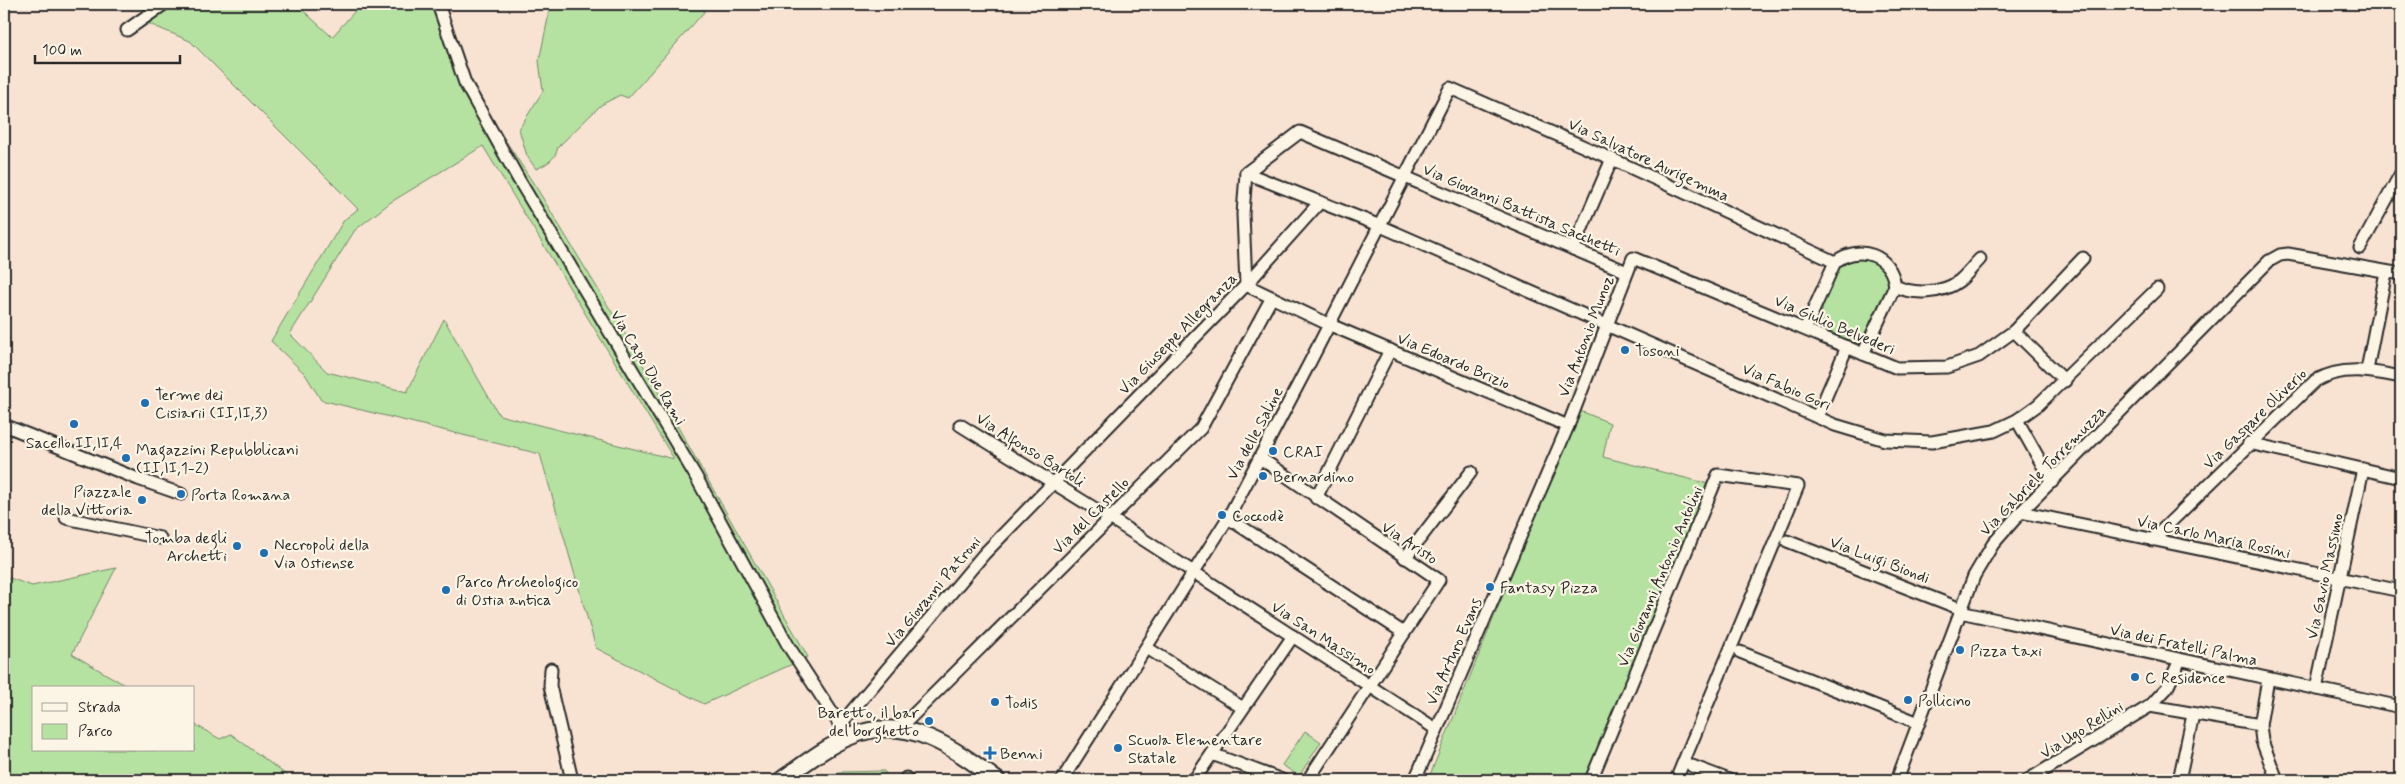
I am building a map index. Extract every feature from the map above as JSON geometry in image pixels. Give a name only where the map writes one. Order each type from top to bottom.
[{"type":"main road","points":[[780,780],[852,736],[874,731],[899,730],[917,732],[947,745],[997,780]]},
{"type":"street","points":[[127,30],[164,4]]},
{"type":"street","name":"Via Capo Due Rami","points":[[438,4],[465,83],[515,172],[694,475],[789,647],[840,725],[852,736]]},
{"type":"street","name":"Via Salvatore Aurigemma","points":[[1450,88],[1612,158],[1835,262]]},
{"type":"street","name":"Via delle Saline","points":[[1062,780],[1228,518],[1450,88]]},
{"type":"street","name":"Via Giovanni Battista Sacchetti","points":[[1246,173],[1300,132],[1627,272]]},
{"type":"street","points":[[1572,249],[1612,158]]},
{"type":"street","points":[[1246,173],[1243,214],[1246,285]]},
{"type":"street","name":"Via Fabio Gori","points":[[1246,173],[1378,225],[1817,417],[1885,440],[1932,442],[1994,431],[2017,420],[2065,380],[2157,289]]},
{"type":"street","points":[[2360,248],[2396,193],[2401,173]]},
{"type":"street","name":"Via Giuseppe Allegranza","points":[[1055,483],[1246,285],[1320,202]]},
{"type":"street","points":[[1805,329],[1835,262],[1854,253],[1876,256],[1889,267],[1895,286],[1863,354]]},
{"type":"street","name":"Via Gabriele Torremuzza","points":[[1898,780],[1974,576],[1986,554],[2021,512],[2272,258],[2288,254],[2386,272]]},
{"type":"street","name":"Via Antonio Munoz","points":[[1568,426],[1633,258]]},
{"type":"street","name":"Via Giulio Belvederi","points":[[1633,258],[1897,368],[1947,367],[1979,356],[2014,331],[2083,258]]},
{"type":"street","points":[[1895,286],[1902,289],[1924,291],[1947,288],[1958,282],[1980,259]]},
{"type":"street","points":[[2367,370],[2386,272],[2401,274]]},
{"type":"street","name":"Via Edoardo Brizio","points":[[1246,285],[1271,299],[1328,324],[1568,426]]},
{"type":"street","name":"Via del Castello","points":[[899,730],[1201,428],[1271,299]]},
{"type":"street","points":[[2014,331],[2065,380]]},
{"type":"street","points":[[1817,417],[1847,347]]},
{"type":"street","points":[[1316,498],[1390,350]]},
{"type":"street","name":"Via Gaspare Oliverio","points":[[2152,540],[2315,380],[2336,372],[2367,370],[2401,377]]},
{"type":"street","points":[[2017,420],[2052,482]]},
{"type":"street","points":[[4,425],[138,480],[181,494]]},
{"type":"street","name":"Via Alfonso Bartoli","points":[[960,425],[1195,572]]},
{"type":"street","name":"Via Arturo Evans","points":[[1415,780],[1568,426]]},
{"type":"street","points":[[2249,443],[2401,478]]},
{"type":"street","name":"Via Aristo","points":[[1260,458],[1316,498],[1439,580],[1308,780]]},
{"type":"street","name":"Via Gavio Massimo","points":[[2316,689],[2363,469]]},
{"type":"street","points":[[1405,558],[1471,472]]},
{"type":"street","name":"Via Giovanni Antonio Antolini","points":[[1591,780],[1718,475],[1798,486],[1676,780]]},
{"type":"street","name":"Via Giovanni Patroni","points":[[840,725],[984,554],[1055,483]]},
{"type":"street","name":"Via Carlo Maria Rosini","points":[[2021,512],[2401,591]]},
{"type":"street","points":[[66,518],[160,538]]},
{"type":"street","points":[[1228,518],[1404,633]]},
{"type":"street","name":"Via Luigi Biondi","points":[[1787,541],[1960,611]]},
{"type":"street","name":"Via San Massimo","points":[[1195,572],[1436,729]]},
{"type":"street","name":"Via dei Fratelli Palma","points":[[1960,611],[2401,707]]},
{"type":"street","points":[[1194,780],[1293,636]]},
{"type":"street","points":[[1147,648],[1243,708]]},
{"type":"street","points":[[1740,652],[1919,723]]},
{"type":"street","name":"Via Ugo Rellini","points":[[2028,780],[2150,706],[2167,688],[2180,660]]},
{"type":"street","points":[[551,669],[550,686],[572,780]]},
{"type":"street","points":[[2268,679],[2260,725],[2262,741],[2277,780]]},
{"type":"street","points":[[2150,706],[2193,715],[2260,725]]},
{"type":"street","points":[[2179,780],[2193,715]]},
{"type":"street","points":[[1212,754],[1282,780]]},
{"type":"street","points":[[1692,766],[1729,780]]},
{"type":"green space","points":[[175,4],[296,4],[332,37],[361,4],[443,4],[468,74],[502,135],[627,337],[808,657],[704,704],[596,648],[540,454],[321,400],[305,374],[271,341],[344,220],[358,209],[190,41],[147,23]],"holes":[[[483,146],[674,459],[499,415],[444,319],[407,392],[327,372],[290,334],[355,230],[391,202]]]},
{"type":"green space","points":[[551,4],[699,4],[704,6],[704,12],[628,98],[620,95],[601,105],[558,147],[550,161],[536,169],[527,156],[519,129],[543,91],[539,61]]},
{"type":"green space","points":[[1866,256],[1885,267],[1889,291],[1863,346],[1827,330],[1823,325],[1821,317],[1825,300],[1840,266],[1846,260]]},
{"type":"green space","points":[[1578,410],[1610,423],[1603,457],[1709,484],[1586,777],[1582,780],[1552,780],[1528,774],[1525,780],[1428,780]]},
{"type":"green space","points":[[116,568],[72,654],[127,686],[32,686],[32,752],[195,752],[195,725],[220,739],[231,734],[293,780],[4,780],[4,576],[32,586]]},
{"type":"green space","points":[[1305,731],[1321,742],[1299,776],[1282,765]]},
{"type":"green space","points":[[884,771],[890,780],[823,780],[840,772]]},
{"type":"place","name":"Tosoni","points":[[1625,350]]},
{"type":"place","name":"Terme dei Cisiarii (II,II,3)","points":[[145,403]]},
{"type":"place","name":"Sacello II,II,4","points":[[74,424]]},
{"type":"place","name":"CRAI","points":[[1273,451]]},
{"type":"place","name":"Magazzini Repubblicani (II,II,1-2)","points":[[126,458]]},
{"type":"place","name":"Bernardino","points":[[1263,476]]},
{"type":"place","name":"Porta Romana","points":[[181,494]]},
{"type":"place","name":"Piazzale della Vittoria","points":[[142,500]]},
{"type":"place","name":"Coccodè","points":[[1222,515]]},
{"type":"place","name":"Tomba degli Archetti","points":[[237,546]]},
{"type":"place","name":"Necropoli della Via Ostiense","points":[[264,553]]},
{"type":"place","name":"Fantasy Pizza","points":[[1490,587]]},
{"type":"place","name":"Parco Archeologico di Ostia antica","points":[[446,590]]},
{"type":"place","name":"Pizza taxi","points":[[1960,650]]},
{"type":"place","name":"C Residence","points":[[2135,677]]},
{"type":"place","name":"Pollicino","points":[[1908,700]]},
{"type":"place","name":"Todis","points":[[995,702]]},
{"type":"place","name":"Baretto, il bar del borghetto","points":[[929,721]]},
{"type":"place","name":"Scuola Elementare Statale","points":[[1118,748]]},
{"type":"place","name":"Benni","points":[[990,753]]}]
